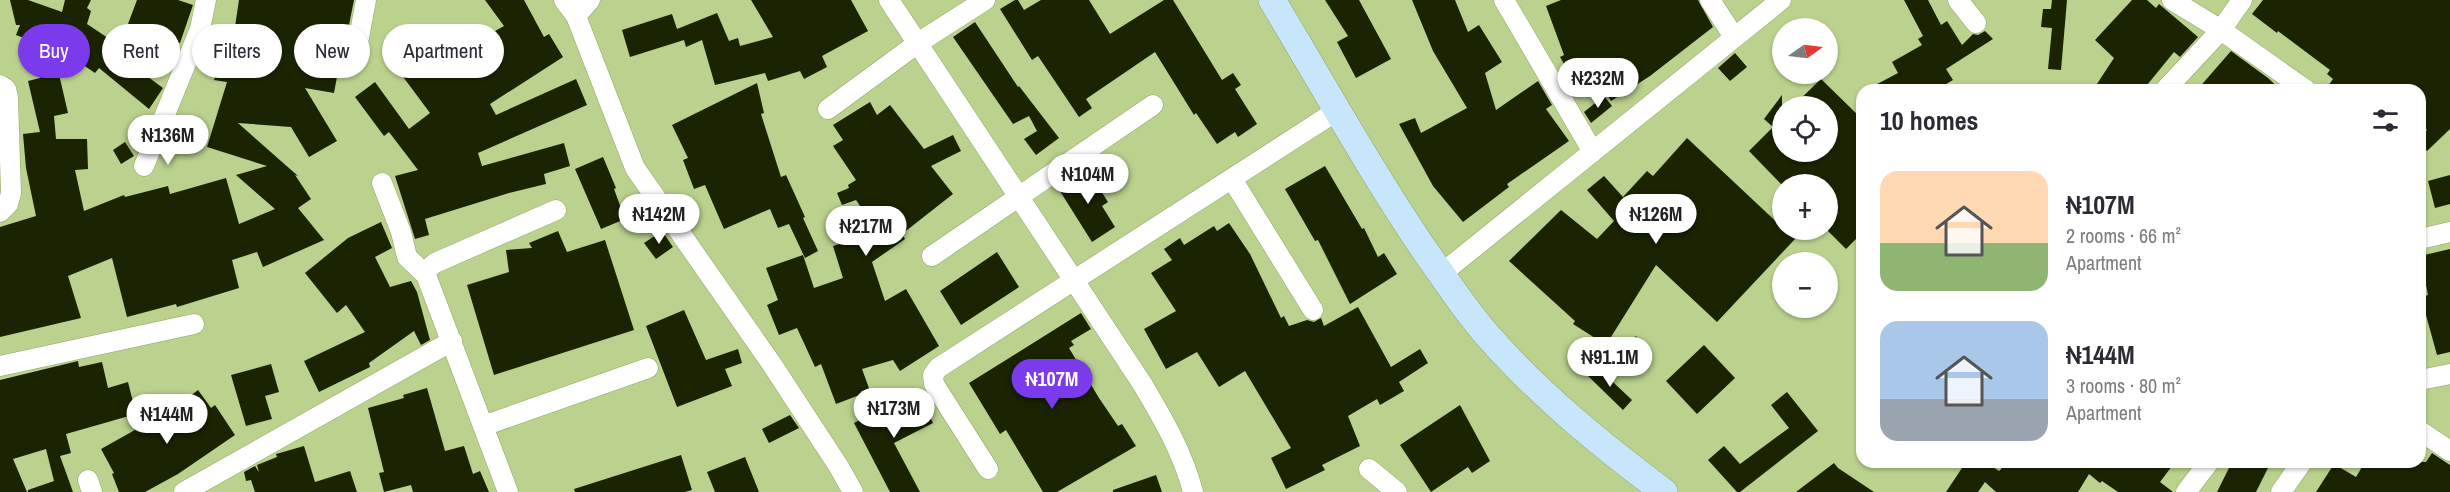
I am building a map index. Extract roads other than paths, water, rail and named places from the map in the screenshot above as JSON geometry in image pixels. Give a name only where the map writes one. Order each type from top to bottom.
[{"type":"main road","points":[[1272,0],[1390,198],[1441,274],[1487,334],[1538,389],[1584,431],[1664,492]]},
{"type":"street","points":[[144,166],[200,29],[206,0]]},
{"type":"street","points":[[362,24],[366,0]]},
{"type":"street","points":[[564,0],[576,16],[635,168],[773,366],[853,492]]},
{"type":"street","points":[[576,16],[590,0]]},
{"type":"street","points":[[889,0],[1143,385],[1169,430],[1189,476],[1193,492]]},
{"type":"street","points":[[828,109],[918,44],[985,0]]},
{"type":"street","points":[[1504,0],[1593,152]]},
{"type":"street","points":[[1710,0],[1734,37]]},
{"type":"street","points":[[1441,274],[1781,0]]},
{"type":"street","points":[[1959,0],[1976,23]]},
{"type":"street","points":[[2172,0],[2297,84]]},
{"type":"street","points":[[2170,84],[2220,30],[2242,0]]},
{"type":"street","points":[[0,85],[6,88],[8,98],[11,193],[8,204],[0,212]]},
{"type":"street","points":[[932,256],[1153,105]]},
{"type":"street","points":[[988,469],[934,384],[933,375],[939,368],[1338,110]]},
{"type":"street","points":[[1232,179],[1313,310]]},
{"type":"street","points":[[382,183],[401,232],[407,256],[426,275],[507,492]]},
{"type":"street","points":[[426,275],[428,269],[435,263],[556,210]]},
{"type":"street","points":[[2426,238],[2450,232]]},
{"type":"street","points":[[0,366],[194,324]]},
{"type":"street","points":[[184,492],[452,341]]},
{"type":"street","points":[[483,426],[648,368]]},
{"type":"street","points":[[2426,379],[2450,374]]},
{"type":"street","points":[[2426,435],[2450,451]]},
{"type":"street","points":[[2186,492],[2204,468]]},
{"type":"street","points":[[2281,492],[2298,468]]},
{"type":"street","points":[[1370,469],[1397,492]]}]
